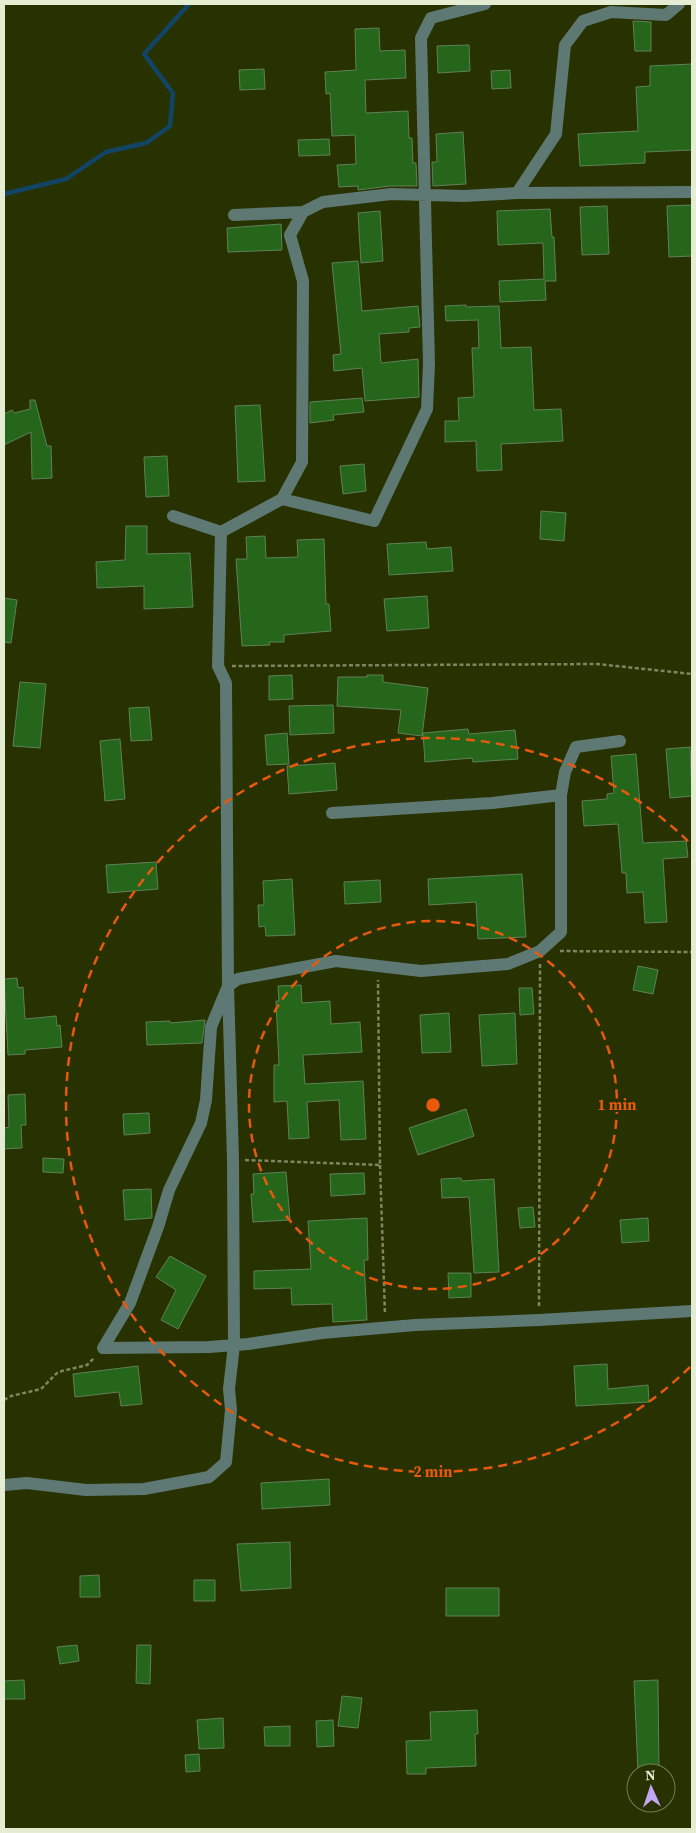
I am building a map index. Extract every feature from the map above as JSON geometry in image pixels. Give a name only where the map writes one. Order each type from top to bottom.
[{"type":"street","points":[[282,499],[374,521],[427,408],[429,364],[426,312],[426,195],[421,38],[431,18],[485,4]]},
{"type":"street","points":[[517,193],[556,134],[565,45],[583,21],[611,12],[666,15],[679,4]]},
{"type":"street","points":[[234,215],[303,212],[323,202],[391,194],[464,196],[517,193],[692,192]]},
{"type":"street","points":[[173,516],[221,532],[282,499],[302,462],[303,281],[290,235],[303,212]]},
{"type":"street","points":[[4,1485],[27,1483],[86,1490],[144,1489],[209,1477],[226,1462],[231,1410],[229,1389],[234,1345],[233,1160],[228,986],[226,683],[218,666],[221,532]]},
{"type":"street","points":[[103,1348],[130,1303],[158,1227],[169,1190],[201,1123],[206,1100],[211,1027],[228,986],[238,979],[336,962],[421,971],[508,964],[540,951],[561,932],[561,795],[565,772],[576,747],[620,741]]},
{"type":"street","points":[[332,814],[492,803],[561,795]]},
{"type":"street","points":[[103,1348],[186,1348],[234,1345],[322,1333],[386,1328],[692,1312]]},
{"type":"path","points":[[218,666],[597,664],[692,674]]},
{"type":"path","points":[[539,1320],[540,951],[692,952]]},
{"type":"path","points":[[377,966],[380,1165],[386,1328]]},
{"type":"path","points":[[233,1160],[380,1165]]},
{"type":"path","points":[[4,1400],[11,1396],[41,1389],[58,1372],[87,1365],[103,1348]]},
{"type":"building","points":[[633,21],[651,22],[651,51],[635,51]]},
{"type":"building","points":[[379,28],[380,51],[405,50],[406,78],[365,80],[366,113],[408,111],[409,138],[412,138],[413,163],[416,163],[417,186],[390,186],[358,190],[358,186],[339,187],[337,165],[356,164],[355,135],[332,136],[330,93],[326,94],[325,72],[356,70],[355,29]]},
{"type":"building","points":[[469,45],[470,71],[438,73],[437,46]]},
{"type":"building","points":[[692,64],[692,150],[645,152],[645,163],[580,166],[578,134],[638,131],[636,87],[650,86],[650,66]]},
{"type":"building","points":[[264,69],[265,89],[240,90],[239,70]]},
{"type":"building","points":[[510,70],[511,88],[492,89],[491,71]]},
{"type":"building","points":[[463,132],[466,184],[433,186],[432,162],[437,162],[436,134]]},
{"type":"building","points":[[329,139],[330,155],[299,156],[298,140]]},
{"type":"building","points":[[692,205],[692,256],[669,257],[667,206]]},
{"type":"building","points":[[607,206],[609,254],[582,255],[580,207]]},
{"type":"building","points":[[550,209],[552,237],[554,237],[556,281],[545,281],[546,300],[500,302],[499,281],[544,279],[543,243],[498,245],[497,211]]},
{"type":"building","points":[[380,211],[383,261],[361,263],[358,213]]},
{"type":"building","points":[[281,224],[282,250],[228,252],[227,228]]},
{"type":"building","points":[[358,261],[362,311],[418,306],[420,327],[409,328],[409,332],[379,334],[381,363],[418,359],[419,397],[365,401],[362,368],[334,371],[333,355],[341,354],[332,263]]},
{"type":"building","points":[[466,305],[466,307],[499,306],[501,348],[531,347],[534,410],[561,409],[563,441],[501,444],[502,470],[477,471],[476,441],[445,442],[445,421],[459,421],[458,398],[474,397],[472,348],[479,348],[478,320],[446,321],[445,306]]},
{"type":"building","points":[[362,398],[364,412],[333,415],[334,420],[310,423],[310,402]]},
{"type":"building","points":[[30,400],[35,400],[47,446],[51,446],[52,478],[32,479],[31,432],[4,445],[4,414],[12,410],[14,413],[30,409]]},
{"type":"building","points":[[260,405],[265,481],[238,482],[235,406]]},
{"type":"building","points":[[167,456],[169,496],[146,497],[144,457]]},
{"type":"building","points":[[364,464],[366,491],[343,494],[340,466]]},
{"type":"building","points":[[541,511],[566,513],[564,541],[540,539]]},
{"type":"building","points":[[126,526],[147,526],[147,554],[190,553],[193,607],[144,609],[144,586],[97,588],[96,562],[125,560]]},
{"type":"building","points":[[265,536],[266,558],[298,557],[297,540],[324,539],[326,604],[329,604],[331,631],[284,635],[284,642],[269,642],[270,645],[242,646],[236,559],[247,559],[246,537]]},
{"type":"building","points":[[426,542],[427,549],[451,547],[453,571],[389,575],[387,544]]},
{"type":"building","points":[[427,596],[429,628],[387,631],[384,599]]},
{"type":"building","points":[[4,598],[17,600],[11,643],[4,642]]},
{"type":"building","points":[[292,675],[293,699],[269,700],[269,676]]},
{"type":"building","points":[[367,675],[383,675],[383,682],[428,688],[422,736],[398,733],[401,710],[337,706],[338,677],[367,677]]},
{"type":"building","points":[[20,682],[46,684],[40,748],[13,746]]},
{"type":"building","points":[[333,705],[334,733],[290,735],[289,706]]},
{"type":"building","points":[[149,707],[152,740],[131,741],[129,708]]},
{"type":"building","points":[[468,729],[469,734],[515,730],[518,759],[473,762],[472,758],[425,762],[423,733]]},
{"type":"building","points":[[287,733],[289,764],[267,765],[265,735]]},
{"type":"building","points":[[120,739],[125,799],[105,801],[100,741]]},
{"type":"building","points":[[690,747],[692,796],[670,798],[666,749]]},
{"type":"building","points":[[636,754],[643,843],[686,841],[688,857],[663,859],[667,922],[645,923],[643,892],[627,893],[626,873],[622,873],[618,824],[584,826],[582,801],[607,799],[607,794],[614,793],[611,756]]},
{"type":"building","points":[[335,763],[337,790],[289,794],[287,766]]},
{"type":"building","points":[[156,862],[158,889],[108,893],[106,865]]},
{"type":"building","points":[[522,874],[526,937],[478,939],[476,902],[429,905],[428,879]]},
{"type":"building","points":[[292,879],[295,935],[266,936],[265,926],[259,927],[258,905],[264,905],[263,881]]},
{"type":"building","points":[[380,880],[381,902],[345,904],[344,882]]},
{"type":"building","points":[[638,966],[658,970],[653,994],[633,990]]},
{"type":"building","points":[[17,978],[18,988],[23,987],[25,1019],[56,1016],[57,1026],[60,1025],[62,1047],[25,1050],[25,1054],[8,1055],[4,979]]},
{"type":"building","points":[[301,985],[302,1003],[330,1001],[331,1024],[360,1022],[362,1052],[303,1055],[305,1084],[363,1081],[366,1139],[341,1140],[339,1100],[307,1102],[309,1138],[289,1139],[287,1101],[274,1102],[274,1065],[279,1065],[276,1001],[279,1001],[278,986]]},
{"type":"building","points":[[519,988],[532,988],[534,1014],[520,1015]]},
{"type":"building","points":[[449,1013],[451,1052],[422,1053],[420,1015]]},
{"type":"building","points":[[515,1013],[517,1064],[482,1066],[479,1015]]},
{"type":"building","points":[[205,1020],[202,1043],[147,1045],[146,1022],[170,1021],[170,1023]]},
{"type":"building","points":[[25,1094],[26,1125],[21,1125],[22,1148],[4,1149],[4,1128],[9,1127],[8,1095]]},
{"type":"building","points":[[466,1109],[474,1136],[418,1155],[409,1128]]},
{"type":"building","points":[[149,1113],[150,1133],[124,1135],[123,1114]]},
{"type":"building","points":[[43,1158],[64,1159],[63,1173],[43,1172]]},
{"type":"building","points":[[286,1172],[290,1220],[253,1222],[251,1194],[254,1194],[253,1174]]},
{"type":"building","points":[[364,1173],[365,1194],[331,1196],[330,1174]]},
{"type":"building","points":[[461,1178],[462,1181],[494,1179],[499,1272],[474,1273],[469,1197],[442,1198],[441,1179]]},
{"type":"building","points":[[151,1189],[152,1218],[125,1220],[123,1190]]},
{"type":"building","points":[[533,1207],[535,1227],[520,1228],[518,1208]]},
{"type":"building","points":[[367,1218],[368,1260],[364,1260],[367,1320],[333,1322],[332,1304],[292,1305],[291,1288],[254,1289],[254,1271],[311,1269],[308,1221]]},
{"type":"building","points":[[648,1218],[649,1241],[622,1243],[620,1220]]},
{"type":"building","points":[[170,1256],[206,1276],[178,1329],[161,1320],[176,1290],[156,1277]]},
{"type":"building","points":[[448,1273],[471,1273],[471,1297],[449,1298]]},
{"type":"building","points":[[607,1364],[608,1389],[648,1385],[649,1402],[576,1406],[574,1366]]},
{"type":"building","points":[[138,1366],[142,1404],[121,1406],[119,1392],[75,1397],[73,1374]]},
{"type":"building","points":[[329,1479],[330,1505],[262,1509],[261,1483]]},
{"type":"building","points":[[290,1542],[291,1588],[241,1591],[237,1544]]},
{"type":"building","points":[[99,1575],[100,1597],[80,1597],[80,1576]]},
{"type":"building","points":[[194,1580],[215,1580],[215,1601],[194,1601]]},
{"type":"building","points":[[446,1588],[499,1588],[499,1616],[446,1616]]},
{"type":"building","points":[[77,1645],[79,1661],[60,1664],[57,1647]]},
{"type":"building","points":[[137,1645],[151,1645],[150,1684],[136,1683]]},
{"type":"building","points":[[24,1680],[25,1699],[4,1699],[4,1681]]},
{"type":"building","points":[[658,1680],[659,1763],[638,1763],[634,1681]]},
{"type":"building","points":[[342,1696],[362,1698],[358,1728],[338,1726]]},
{"type":"building","points":[[477,1710],[478,1734],[475,1734],[476,1766],[426,1768],[426,1774],[407,1774],[406,1741],[431,1740],[430,1712]]},
{"type":"building","points":[[223,1718],[224,1748],[199,1749],[197,1720]]},
{"type":"building","points":[[333,1720],[334,1746],[317,1747],[316,1721]]},
{"type":"building","points":[[290,1726],[290,1746],[265,1746],[264,1727]]},
{"type":"building","points":[[199,1754],[200,1771],[186,1772],[185,1755]]},
{"type":"waterway","points":[[4,194],[66,179],[106,152],[146,143],[170,126],[173,93],[144,54],[189,4]]}]
